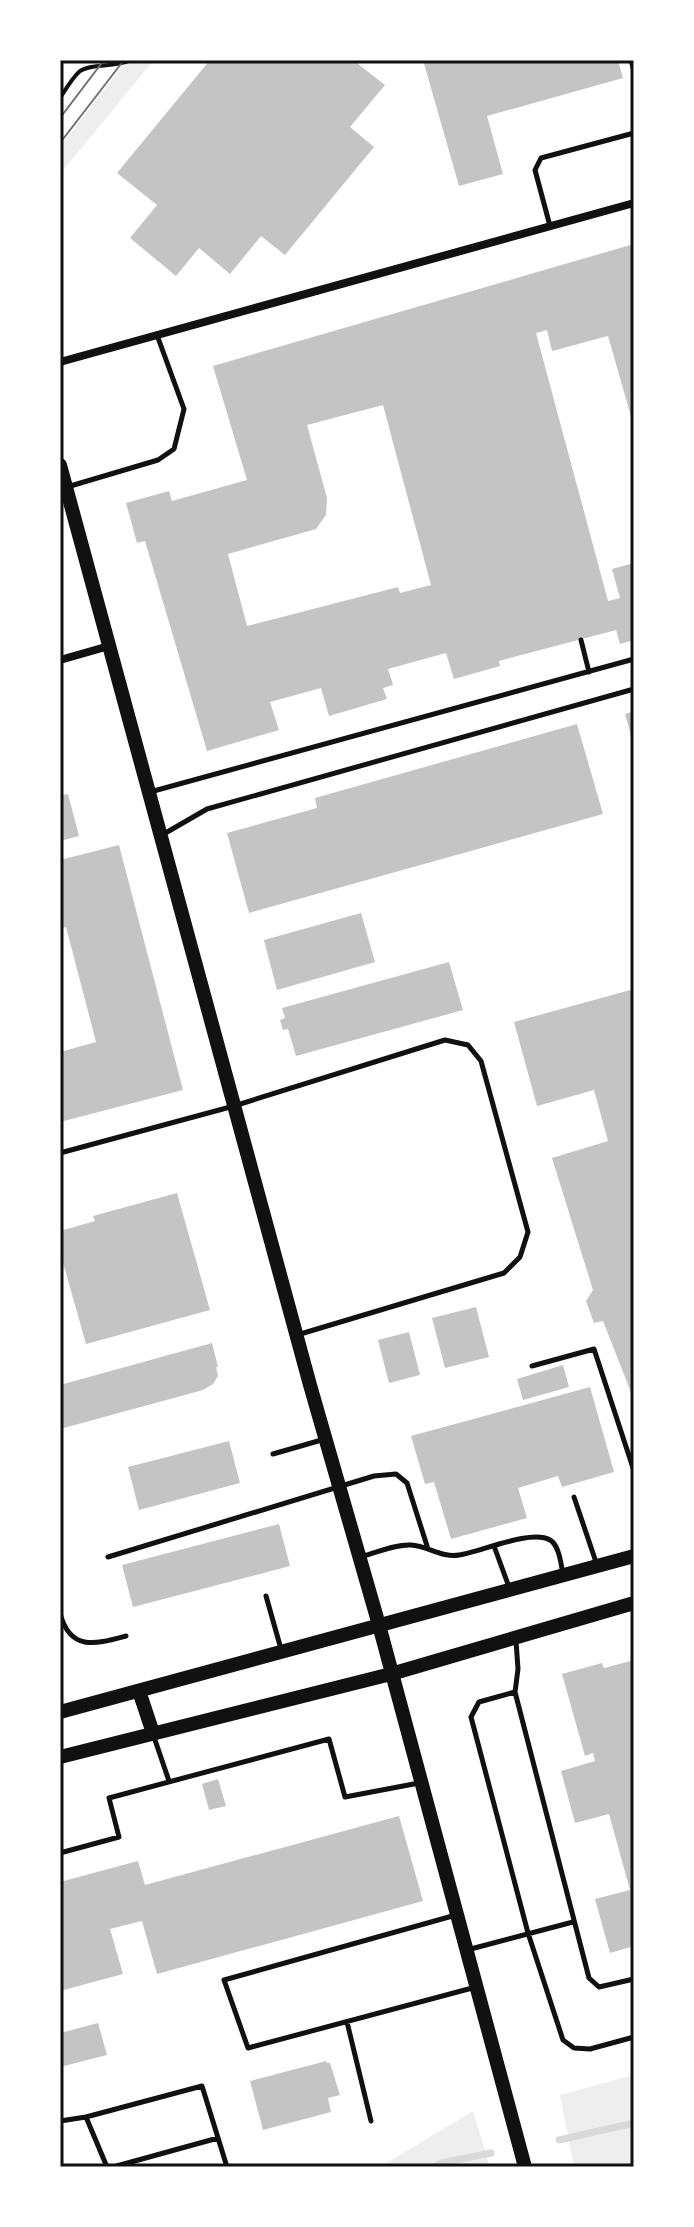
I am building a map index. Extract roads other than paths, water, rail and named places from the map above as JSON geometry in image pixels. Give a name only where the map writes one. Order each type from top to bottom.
[{"type":"main road","points":[[60,465],[525,2167]]},
{"type":"main road","points":[[60,1712],[634,1556]]},
{"type":"main road","points":[[60,1757],[391,1674],[634,1603]]},
{"type":"main road","points":[[139,1691],[153,1733]]},
{"type":"street","points":[[60,362],[634,203]]},
{"type":"street","points":[[60,660],[109,646]]},
{"type":"lane","points":[[631,60],[634,71]]},
{"type":"lane","points":[[550,226],[535,170],[541,158],[634,133]]},
{"type":"lane","points":[[66,487],[158,460],[174,449],[184,409],[157,335]]},
{"type":"lane","points":[[581,640],[589,672]]},
{"type":"lane","points":[[149,793],[634,659]]},
{"type":"lane","points":[[161,836],[207,809],[634,689]]},
{"type":"lane","points":[[60,1153],[234,1106],[445,1040],[468,1045],[481,1061],[528,1232],[520,1257],[504,1273],[297,1335]]},
{"type":"lane","points":[[532,1366],[594,1349],[634,1471]]},
{"type":"lane","points":[[273,1454],[325,1439]]},
{"type":"lane","points":[[108,1557],[340,1489],[374,1476],[396,1474],[402,1477],[428,1549]]},
{"type":"lane","points":[[574,1497],[597,1566]]},
{"type":"lane","points":[[359,1556],[408,1545],[451,1556],[522,1539],[549,1539],[554,1543],[563,1575]]},
{"type":"lane","points":[[494,1546],[510,1589]]},
{"type":"lane","points":[[266,1596],[282,1652]]},
{"type":"lane","points":[[60,1613],[67,1630],[85,1643],[95,1645],[126,1636]]},
{"type":"lane","points":[[515,1638],[518,1669],[515,1692],[589,1978],[599,1987],[634,1979]]},
{"type":"lane","points":[[515,1692],[479,1702],[471,1717],[528,1933],[563,2040],[574,2048],[590,2049],[634,2037]]},
{"type":"lane","points":[[153,1733],[169,1781]]},
{"type":"lane","points":[[60,1853],[119,1837],[109,1798],[329,1739],[345,1797],[420,1783]]},
{"type":"lane","points":[[457,1915],[224,1980],[248,2048],[476,1987]]},
{"type":"lane","points":[[466,1950],[573,1922]]},
{"type":"lane","points":[[347,2022],[371,2121]]},
{"type":"lane","points":[[60,2121],[202,2086],[227,2167]]},
{"type":"lane","points":[[86,2117],[110,2167],[218,2138]]},
{"type":"waterway","points":[[559,2140],[634,2123]]},
{"type":"waterway","points":[[434,2167],[491,2153]]},
{"type":"tram line","points":[[60,118],[104,60]]},
{"type":"tram line","points":[[60,143],[124,60]]}]
